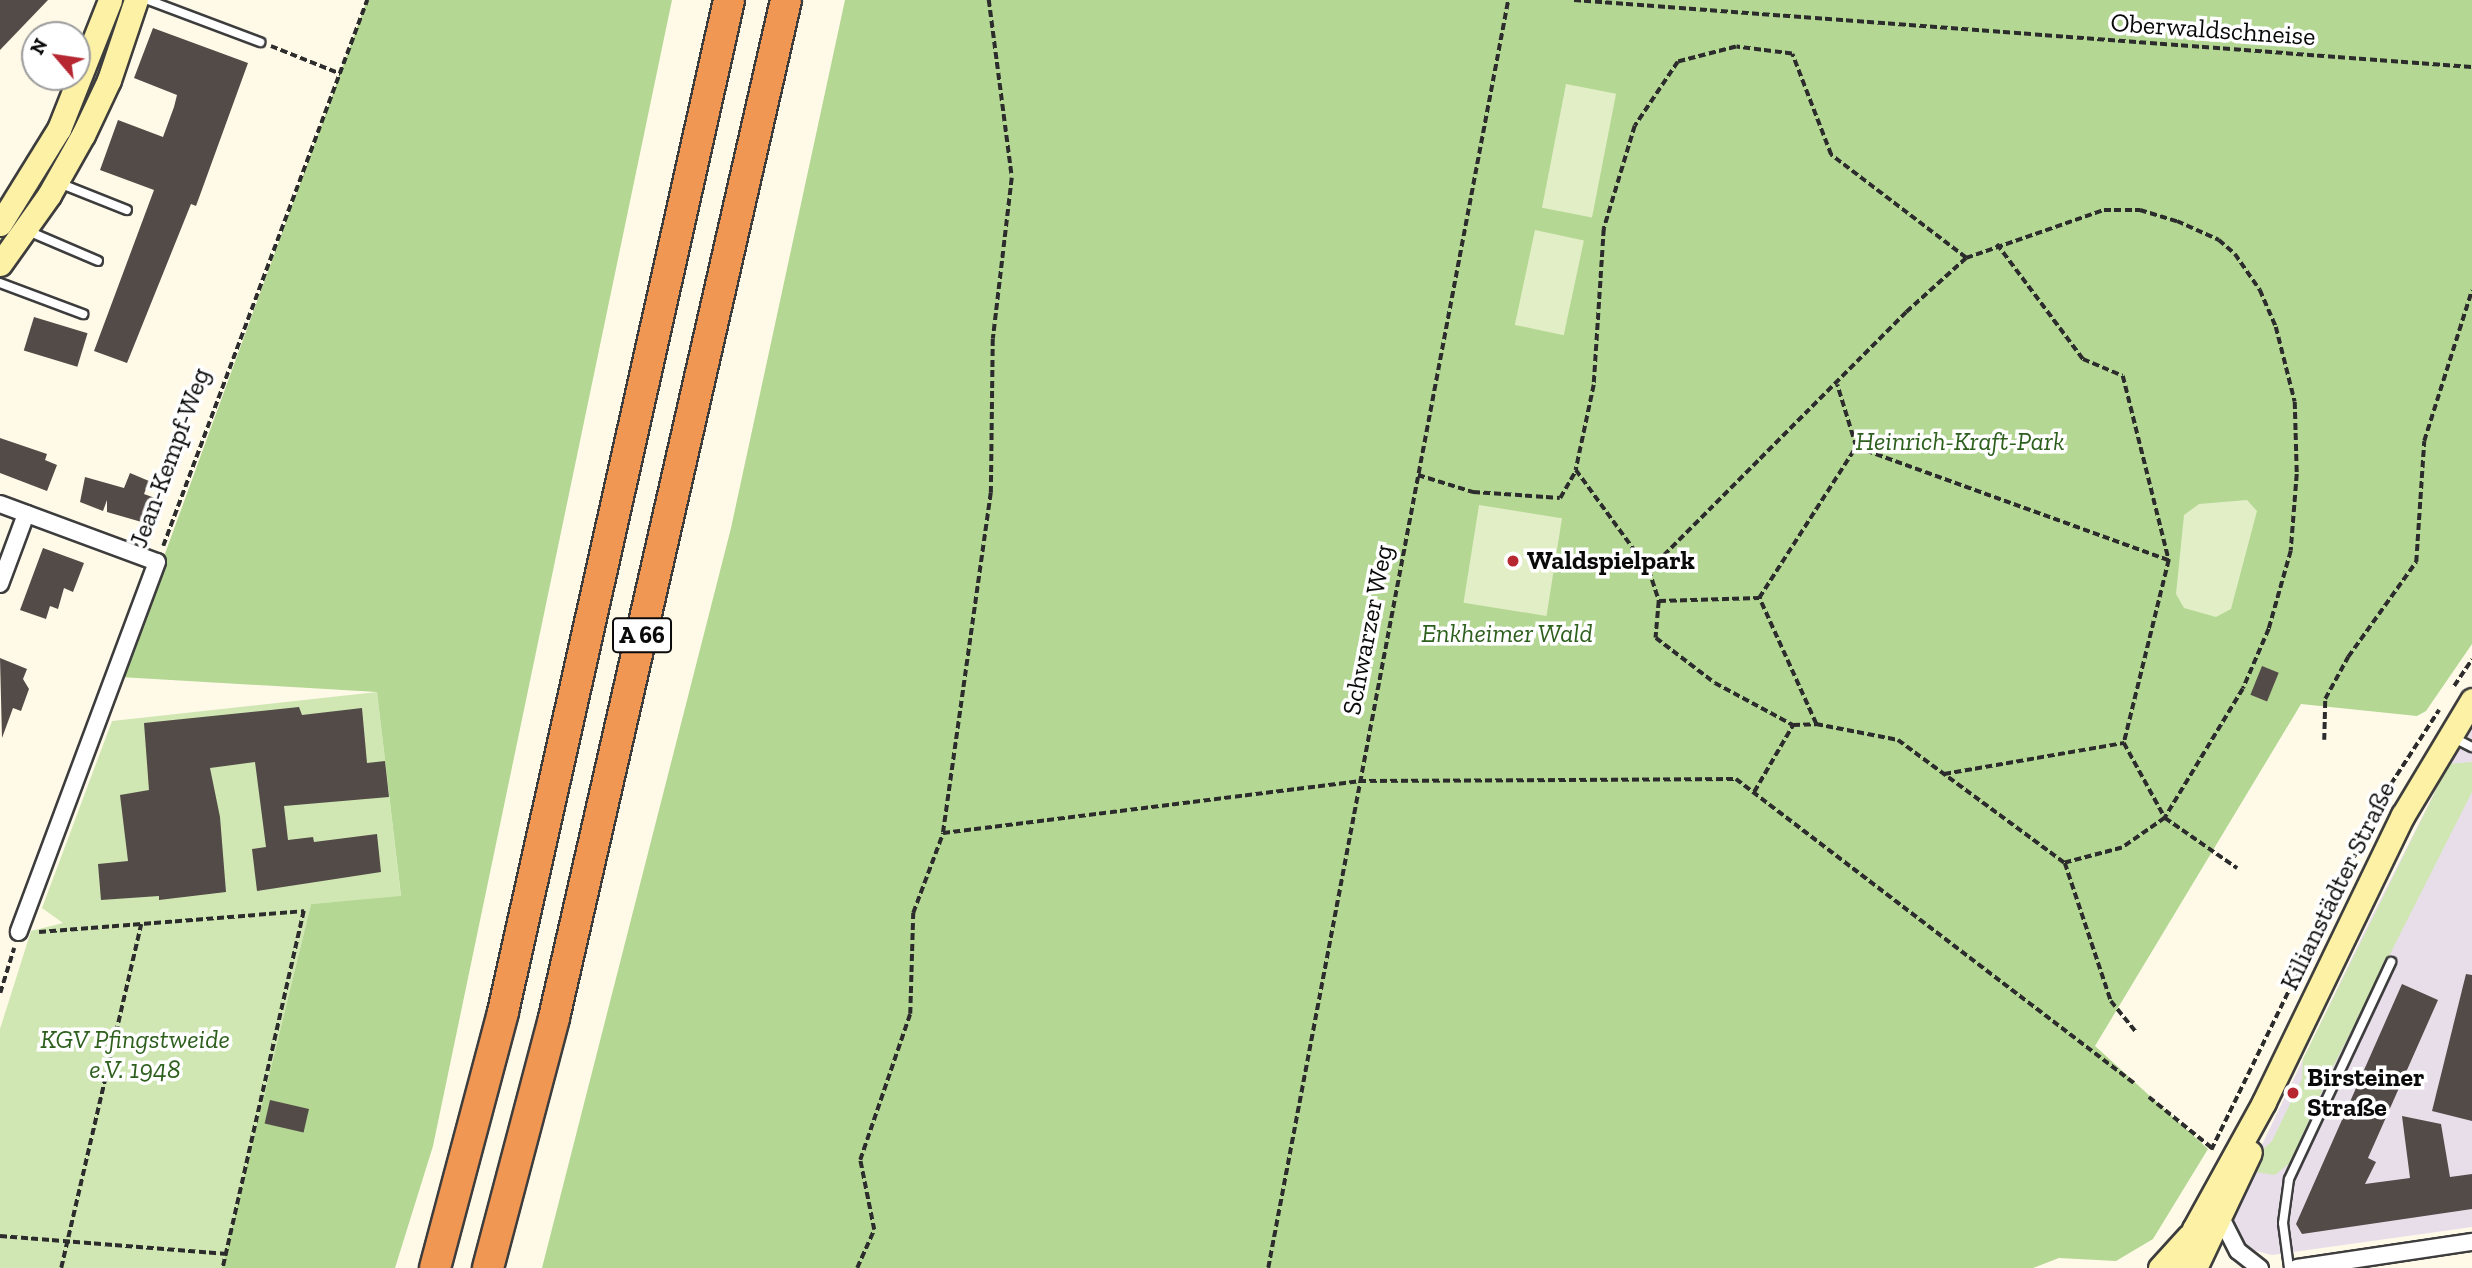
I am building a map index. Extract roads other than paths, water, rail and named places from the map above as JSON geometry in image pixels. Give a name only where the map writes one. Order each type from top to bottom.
[{"type":"highway","name":"A 66","points":[[435,1268],[503,1012],[729,0]]},
{"type":"highway","name":"A 66","points":[[488,1268],[554,1018],[786,0]]},
{"type":"main road","points":[[0,224],[59,130],[110,0]]},
{"type":"main road","points":[[0,264],[57,182],[109,80],[136,0]]},
{"type":"main road","name":"Kilianstädter Straße","points":[[2194,1229],[2264,1102],[2403,814],[2448,735],[2461,696]]},
{"type":"main road","name":"Kilianstädter Straße","points":[[2195,1268],[2249,1154],[2264,1102]]},
{"type":"main road","points":[[2160,1268],[2194,1229]]},
{"type":"main road","points":[[2184,1268],[2194,1229]]},
{"type":"street","points":[[0,504],[26,514],[0,584]]},
{"type":"street","name":"Jean-Kempf-Weg","points":[[19,932],[157,562],[26,514]]},
{"type":"street","points":[[2221,1218],[2238,1251],[2260,1268]]},
{"type":"street","points":[[2297,1268],[2472,1242]]},
{"type":"lane","points":[[148,0],[260,41]]},
{"type":"lane","points":[[57,182],[127,210]]},
{"type":"lane","points":[[26,229],[44,241],[98,261]]},
{"type":"lane","points":[[0,283],[83,314]]},
{"type":"lane","points":[[2448,735],[2472,747]]},
{"type":"lane","points":[[2288,1268],[2283,1223],[2289,1179],[2391,962]]},
{"type":"place","name":"Waldspielpark","points":[[1513,561]]},
{"type":"place","name":"Birsteiner Straße","points":[[2293,1093]]},
{"type":"park label","name":"Heinrich-Kraft-Park","points":[[1960,442]]},
{"type":"park label","name":"Enkheimer Wald","points":[[1507,634]]},
{"type":"park label","name":"KGV Pfingstweide e.V. 1948","points":[[135,1055]]}]
